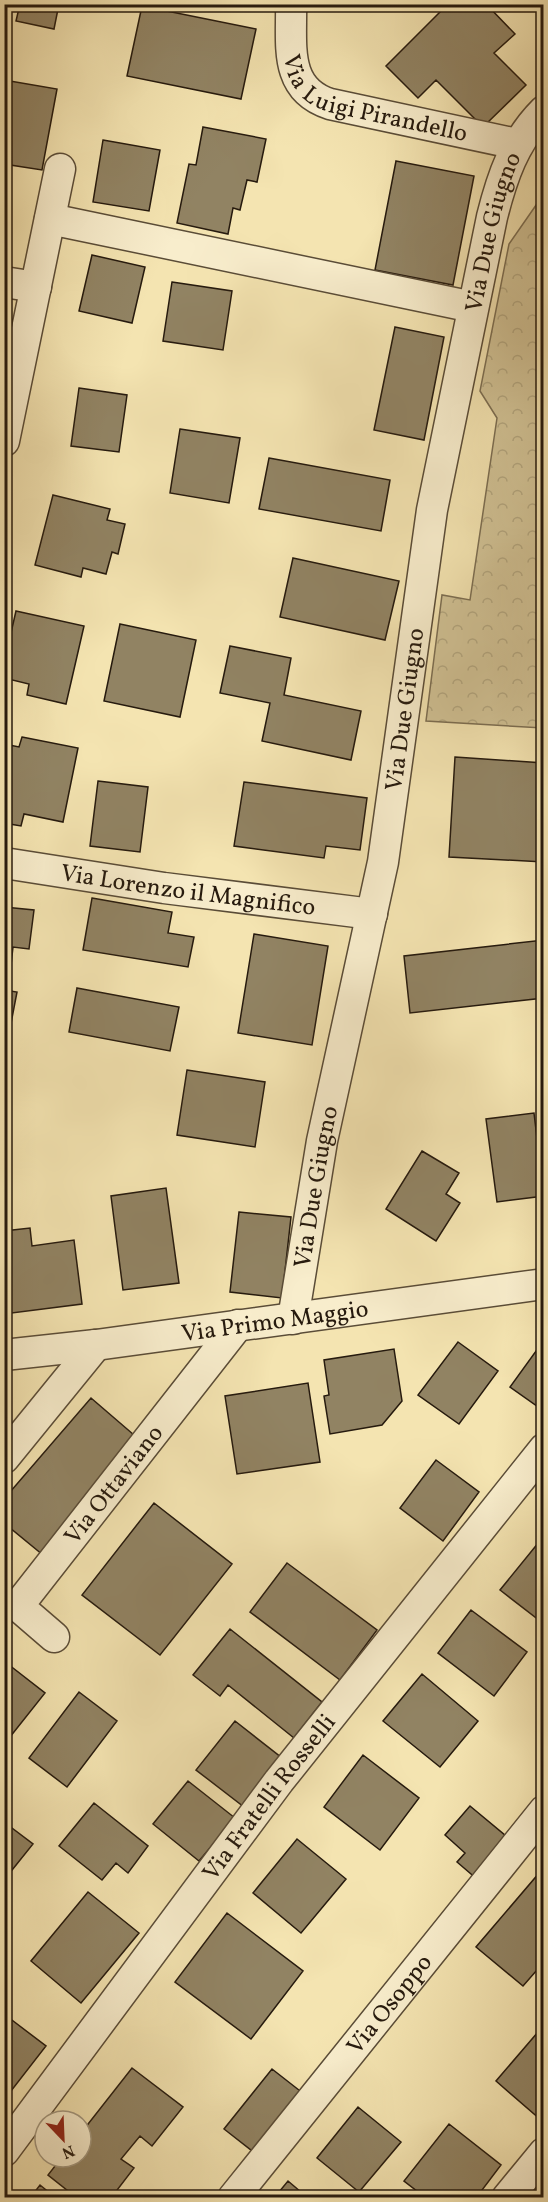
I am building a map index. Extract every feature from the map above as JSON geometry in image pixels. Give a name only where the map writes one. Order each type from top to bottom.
[{"type":"street","name":"Via Luigi Pirandello","points":[[291,4],[295,73],[305,91],[314,97],[330,104],[517,144]]},
{"type":"street","name":"Via Due Giugno","points":[[293,1319],[322,1142],[387,835],[432,510],[473,307],[502,180],[517,144],[543,111]]},
{"type":"street","points":[[4,441],[60,169]]},
{"type":"street","points":[[50,219],[473,307]]},
{"type":"street","points":[[4,282],[36,286]]},
{"type":"street","name":"Via Lorenzo il Magnifico","points":[[4,863],[164,888],[372,914]]},
{"type":"street","name":"Via Primo Maggio","points":[[4,1355],[96,1345],[543,1284]]},
{"type":"street","name":"Via Ottaviano","points":[[54,1637],[18,1606],[238,1325]]},
{"type":"street","points":[[4,1458],[96,1345]]},
{"type":"street","name":"Via Fratelli Rosselli","points":[[4,2151],[279,1781],[543,1449]]},
{"type":"street","name":"Via Osoppo","points":[[233,2198],[543,1811]]},
{"type":"street","points":[[507,2198],[543,2153]]},
{"type":"green space","points":[[541,198],[544,199],[543,728],[426,721],[442,595],[470,600],[497,418],[480,391],[509,244]]},
{"type":"building","points":[[20,4],[59,4],[54,29],[16,21]]},
{"type":"building","points":[[448,4],[486,4],[515,34],[494,53],[526,85],[483,127],[436,80],[418,98],[386,66]]},
{"type":"building","points":[[142,6],[256,29],[241,99],[127,76]]},
{"type":"building","points":[[4,80],[57,89],[42,170],[4,164]]},
{"type":"building","points":[[203,127],[266,139],[257,182],[247,180],[240,210],[233,208],[228,234],[177,223],[189,164],[196,165]]},
{"type":"building","points":[[103,140],[160,150],[149,211],[93,202]]},
{"type":"building","points":[[396,161],[474,176],[453,285],[375,270]]},
{"type":"building","points":[[92,255],[145,267],[132,323],[79,311]]},
{"type":"building","points":[[172,282],[232,291],[223,350],[163,341]]},
{"type":"building","points":[[4,318],[21,321],[4,398]]},
{"type":"building","points":[[395,327],[444,337],[424,440],[374,430]]},
{"type":"building","points":[[79,388],[127,395],[119,452],[71,446]]},
{"type":"building","points":[[180,429],[240,438],[229,503],[170,493]]},
{"type":"building","points":[[269,458],[390,480],[381,531],[259,509]]},
{"type":"building","points":[[53,495],[110,509],[107,520],[125,524],[118,554],[112,552],[106,574],[83,568],[81,577],[35,565]]},
{"type":"building","points":[[293,558],[399,581],[385,640],[280,617]]},
{"type":"building","points":[[16,611],[84,626],[66,704],[27,695],[29,684],[4,678],[4,663]]},
{"type":"building","points":[[120,624],[196,640],[180,717],[104,701]]},
{"type":"building","points":[[230,646],[291,658],[284,695],[361,711],[351,760],[262,741],[270,703],[220,693]]},
{"type":"building","points":[[22,737],[78,748],[63,822],[24,814],[21,826],[4,823],[4,744],[19,747]]},
{"type":"building","points":[[455,757],[544,763],[544,862],[449,857]]},
{"type":"building","points":[[98,781],[148,787],[140,852],[90,846]]},
{"type":"building","points":[[244,782],[367,798],[360,850],[326,846],[324,858],[234,846]]},
{"type":"building","points":[[92,898],[172,912],[168,933],[194,937],[188,967],[83,950]]},
{"type":"building","points":[[4,907],[34,910],[29,949],[13,947],[10,974],[4,974]]},
{"type":"building","points":[[254,934],[328,946],[312,1045],[238,1033]]},
{"type":"building","points":[[544,940],[544,998],[410,1013],[404,956]]},
{"type":"building","points":[[77,988],[179,1007],[170,1051],[69,1032]]},
{"type":"building","points":[[4,990],[17,992],[8,1039],[4,1039]]},
{"type":"building","points":[[187,1070],[265,1082],[255,1147],[177,1135]]},
{"type":"building","points":[[534,1113],[538,1147],[544,1146],[544,1196],[497,1202],[486,1119]]},
{"type":"building","points":[[422,1151],[459,1173],[446,1194],[460,1203],[436,1241],[386,1209]]},
{"type":"building","points":[[166,1188],[179,1283],[123,1290],[111,1196]]},
{"type":"building","points":[[239,1212],[291,1217],[282,1298],[230,1292]]},
{"type":"building","points":[[30,1228],[32,1246],[74,1240],[82,1304],[4,1314],[4,1231]]},
{"type":"building","points":[[544,1340],[544,1411],[510,1387]]},
{"type":"building","points":[[458,1342],[498,1371],[459,1424],[418,1395]]},
{"type":"building","points":[[394,1349],[402,1401],[382,1425],[330,1434],[324,1396],[329,1395],[324,1360]]},
{"type":"building","points":[[308,1383],[320,1462],[237,1474],[225,1396]]},
{"type":"building","points":[[91,1398],[141,1441],[43,1555],[4,1523],[4,1499]]},
{"type":"building","points":[[436,1460],[479,1492],[443,1541],[400,1508]]},
{"type":"building","points":[[154,1503],[232,1564],[160,1655],[82,1595]]},
{"type":"building","points":[[539,1542],[544,1545],[544,1624],[500,1590]]},
{"type":"building","points":[[287,1563],[377,1630],[340,1680],[250,1612]]},
{"type":"building","points":[[471,1610],[527,1652],[494,1696],[438,1653]]},
{"type":"building","points":[[230,1629],[322,1702],[294,1738],[228,1685],[220,1696],[193,1675]]},
{"type":"building","points":[[4,1661],[45,1693],[6,1742],[4,1741]]},
{"type":"building","points":[[422,1674],[478,1721],[440,1767],[383,1721]]},
{"type":"building","points":[[79,1692],[117,1721],[67,1787],[29,1758]]},
{"type":"building","points":[[235,1721],[282,1758],[244,1807],[196,1770]]},
{"type":"building","points":[[363,1755],[419,1798],[380,1850],[324,1807]]},
{"type":"building","points":[[188,1781],[235,1818],[199,1861],[153,1824]]},
{"type":"building","points":[[94,1803],[148,1846],[128,1873],[116,1863],[102,1880],[59,1846]]},
{"type":"building","points":[[470,1806],[511,1840],[478,1880],[457,1862],[465,1853],[445,1835]]},
{"type":"building","points":[[4,1822],[33,1844],[4,1880]]},
{"type":"building","points":[[297,1839],[346,1879],[301,1933],[253,1893]]},
{"type":"building","points":[[540,1872],[544,1874],[544,1962],[523,1986],[476,1947]]},
{"type":"building","points":[[88,1892],[139,1933],[81,2003],[31,1961]]},
{"type":"building","points":[[227,1913],[303,1971],[251,2039],[175,1982]]},
{"type":"building","points":[[4,2014],[46,2046],[11,2091],[4,2086]]},
{"type":"building","points":[[544,2025],[544,2117],[541,2120],[496,2081]]},
{"type":"building","points":[[132,2068],[183,2107],[152,2146],[140,2136],[121,2159],[134,2168],[111,2198],[77,2198],[48,2175],[53,2169],[93,2169],[93,2118]]},
{"type":"building","points":[[272,2069],[304,2094],[256,2154],[224,2129]]},
{"type":"building","points":[[358,2107],[401,2142],[359,2192],[317,2158]]},
{"type":"building","points":[[449,2124],[501,2165],[476,2198],[426,2198],[404,2181]]},
{"type":"building","points":[[288,2181],[308,2198],[274,2198]]},
{"type":"building","points":[[40,2185],[56,2198],[30,2198]]}]
